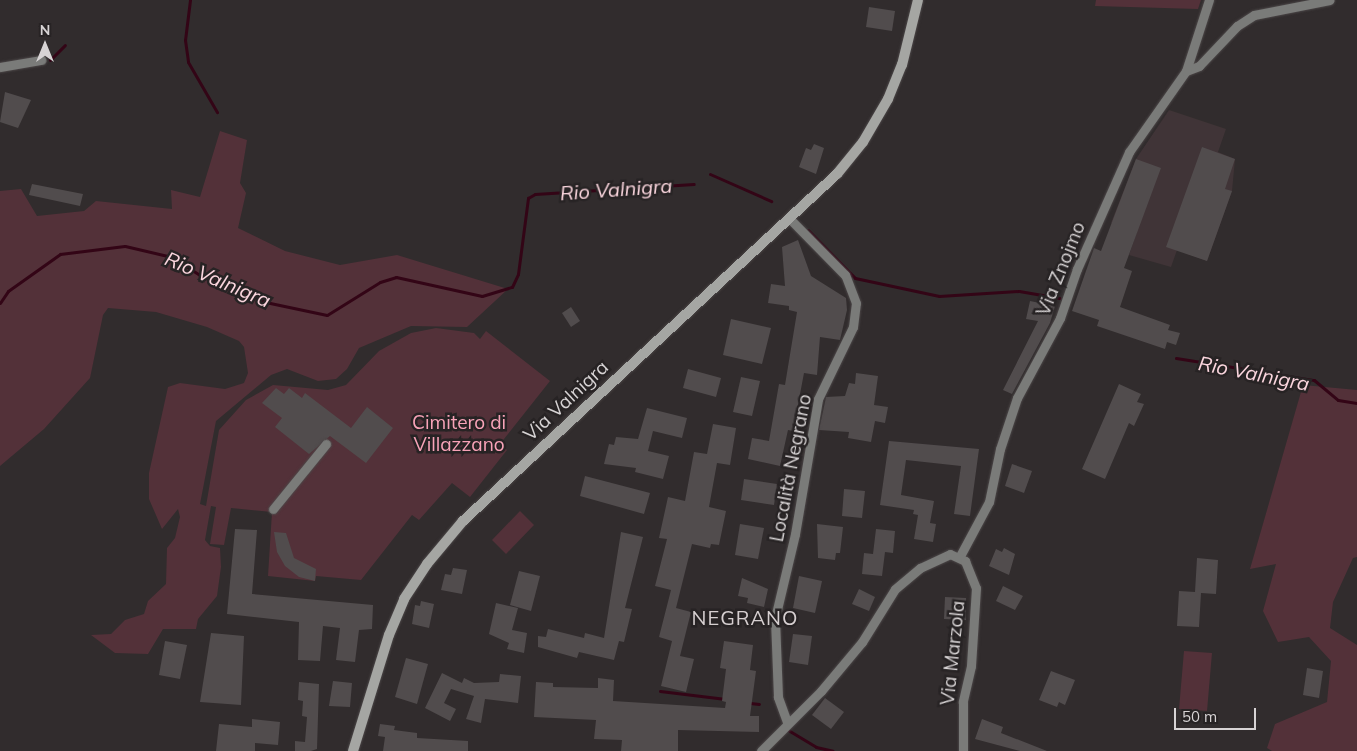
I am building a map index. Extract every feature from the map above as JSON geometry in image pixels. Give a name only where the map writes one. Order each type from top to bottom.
[{"type":"main road","name":"Via Valnigra","points":[[356,749],[397,616],[414,582],[448,536],[837,174],[863,142],[902,65],[918,0]]},
{"type":"street","name":"Via Znojmo","points":[[962,559],[990,502],[1017,398],[1060,318],[1123,164],[1186,70],[1209,0]]},
{"type":"street","points":[[1186,70],[1200,66],[1237,26],[1254,15],[1330,0]]},
{"type":"street","points":[[0,67],[41,60]]},
{"type":"street","name":"Località Negrano","points":[[787,722],[778,697],[775,618],[795,534],[818,399],[853,327],[856,303],[845,275],[790,218]]},
{"type":"street","points":[[274,509],[326,444]]},
{"type":"street","points":[[760,751],[787,722],[821,691],[862,642],[904,580],[938,557],[962,559]]},
{"type":"street","name":"Via Marzola","points":[[962,559],[974,576],[977,606],[963,702],[964,751]]},
{"type":"shaded area","points":[[1169,110],[1226,129],[1218,152],[1235,159],[1232,191],[1207,261],[1177,250],[1171,267],[1129,255],[1137,232],[1111,223],[1136,159]]},
{"type":"green space","points":[[1096,0],[1201,0],[1198,9],[1095,6]]},
{"type":"green space","name":"Cimitero di Villazzano","points":[[220,131],[247,140],[240,183],[246,193],[238,228],[285,251],[340,265],[397,255],[508,289],[467,327],[411,326],[359,348],[347,369],[336,379],[318,381],[287,369],[271,375],[216,421],[200,504],[206,506],[219,430],[246,400],[273,385],[328,390],[346,385],[379,351],[411,333],[436,328],[474,333],[480,339],[486,331],[550,381],[500,444],[507,450],[470,497],[452,483],[419,520],[412,515],[361,580],[316,576],[315,581],[268,576],[272,512],[231,508],[224,545],[210,544],[216,507],[211,506],[205,540],[210,546],[220,548],[221,567],[217,596],[198,619],[196,629],[163,629],[148,654],[115,653],[91,635],[111,634],[125,620],[144,614],[148,601],[166,584],[167,548],[175,538],[180,517],[178,509],[162,529],[149,499],[149,473],[168,387],[180,383],[225,389],[244,383],[248,373],[244,347],[239,341],[207,327],[156,312],[108,308],[103,315],[90,378],[44,429],[0,466],[0,191],[21,189],[37,216],[84,211],[96,201],[172,209],[171,190],[200,197]]},
{"type":"green space","points":[[1303,385],[1357,390],[1357,557],[1353,558],[1333,602],[1330,628],[1357,645],[1357,751],[1272,751],[1267,748],[1275,724],[1327,702],[1331,661],[1309,637],[1278,642],[1263,611],[1276,564],[1250,569]]},
{"type":"green space","points":[[520,511],[534,525],[506,554],[492,540]]},
{"type":"green space","points":[[1184,651],[1212,653],[1207,711],[1179,709]]},
{"type":"building","points":[[869,7],[895,11],[892,31],[866,27]]},
{"type":"building","points":[[5,92],[31,100],[18,128],[0,122]]},
{"type":"building","points":[[814,144],[824,148],[816,174],[799,167],[806,148],[811,150]]},
{"type":"building","points":[[1202,147],[1235,159],[1225,189],[1232,191],[1207,261],[1166,247]]},
{"type":"building","points":[[1136,159],[1161,168],[1124,268],[1132,271],[1120,307],[1170,325],[1168,330],[1180,333],[1176,345],[1167,342],[1165,349],[1097,326],[1099,320],[1072,311],[1094,248],[1101,251]]},
{"type":"building","points":[[32,184],[83,194],[80,206],[29,195]]},
{"type":"building","points":[[798,240],[811,276],[846,298],[847,310],[840,340],[820,337],[817,375],[804,373],[793,431],[788,430],[780,466],[748,459],[752,438],[769,441],[779,384],[785,385],[797,312],[789,310],[789,306],[768,303],[771,284],[785,286],[782,247]]},
{"type":"building","points":[[1030,301],[1055,306],[1050,323],[1012,394],[1003,390],[1038,321],[1026,319]]},
{"type":"building","points":[[571,307],[580,321],[571,327],[562,313]]},
{"type":"building","points":[[731,319],[771,328],[762,364],[723,355]]},
{"type":"building","points":[[688,369],[721,378],[716,397],[683,388]]},
{"type":"building","points":[[856,373],[878,376],[874,405],[888,407],[885,423],[875,421],[871,442],[848,438],[849,432],[819,430],[826,397],[845,396],[849,383],[855,384]]},
{"type":"building","points":[[741,377],[760,381],[752,416],[733,412]]},
{"type":"building","points":[[1119,384],[1141,394],[1137,402],[1144,404],[1134,426],[1129,423],[1105,479],[1082,469]]},
{"type":"building","points":[[276,388],[284,394],[289,388],[302,398],[305,393],[351,428],[367,407],[393,428],[366,463],[330,436],[309,454],[275,427],[282,418],[262,403]]},
{"type":"building","points":[[647,408],[687,418],[682,438],[653,431],[648,451],[669,456],[663,479],[635,472],[636,468],[604,464],[609,444],[614,445],[616,437],[638,439]]},
{"type":"building","points":[[713,424],[736,428],[730,465],[717,463],[709,507],[726,511],[719,545],[711,544],[710,548],[692,544],[676,608],[691,612],[680,656],[694,659],[686,692],[661,686],[672,641],[659,637],[671,590],[655,586],[667,539],[659,538],[668,497],[685,501],[694,452],[707,454]]},
{"type":"building","points":[[889,441],[979,449],[970,516],[954,514],[961,466],[906,460],[901,495],[934,501],[930,523],[936,524],[933,542],[914,539],[918,515],[913,514],[914,510],[880,505]]},
{"type":"building","points":[[1012,464],[1032,471],[1024,493],[1005,486]]},
{"type":"building","points":[[585,476],[650,493],[644,514],[580,496]]},
{"type":"building","points":[[744,479],[777,484],[774,505],[741,500]]},
{"type":"building","points":[[844,489],[865,491],[862,518],[842,516]]},
{"type":"building","points":[[740,524],[764,528],[758,559],[735,555]]},
{"type":"building","points":[[817,524],[843,527],[840,553],[836,553],[835,560],[818,558]]},
{"type":"building","points":[[235,529],[257,530],[252,594],[373,605],[372,629],[359,630],[355,662],[336,660],[340,628],[323,626],[320,661],[298,660],[299,622],[227,614]]},
{"type":"building","points":[[876,529],[895,531],[893,553],[885,552],[882,576],[862,574],[864,553],[873,554]]},
{"type":"building","points":[[274,532],[286,533],[294,558],[316,569],[315,581],[299,577],[285,566],[277,552]]},
{"type":"building","points":[[621,532],[643,537],[625,608],[632,609],[624,642],[619,641],[614,660],[579,652],[577,658],[538,647],[538,636],[546,637],[548,629],[584,638],[585,633],[604,638]]},
{"type":"building","points":[[1004,548],[1015,554],[1009,575],[989,566],[996,549],[1002,552]]},
{"type":"building","points":[[1197,558],[1218,560],[1216,594],[1201,593],[1199,627],[1177,626],[1179,591],[1195,592]]},
{"type":"building","points":[[453,568],[467,570],[462,594],[441,590],[445,574],[451,575]]},
{"type":"building","points":[[519,571],[540,576],[531,611],[510,605]]},
{"type":"building","points":[[799,576],[822,581],[815,613],[793,608]]},
{"type":"building","points":[[742,578],[768,589],[764,607],[747,603],[748,598],[738,596]]},
{"type":"building","points":[[1003,586],[1023,596],[1015,610],[996,601]]},
{"type":"building","points":[[859,589],[875,597],[869,611],[852,604]]},
{"type":"building","points":[[945,597],[966,598],[966,620],[944,619]]},
{"type":"building","points":[[421,601],[434,604],[429,628],[412,624],[415,605],[420,606]]},
{"type":"building","points":[[496,603],[518,608],[512,630],[527,633],[524,653],[507,649],[509,643],[489,634]]},
{"type":"building","points":[[211,633],[244,636],[241,705],[200,702]]},
{"type":"building","points":[[793,634],[812,636],[808,665],[789,662]]},
{"type":"building","points":[[165,641],[187,645],[180,679],[159,675]]},
{"type":"building","points":[[724,641],[753,645],[750,670],[756,671],[750,716],[759,716],[759,732],[678,730],[678,751],[621,751],[622,740],[594,739],[596,720],[534,717],[536,682],[553,683],[553,687],[598,688],[598,678],[614,680],[613,701],[725,708],[726,702],[722,701],[726,669],[720,668]]},
{"type":"building","points":[[406,658],[428,664],[417,704],[395,697]]},
{"type":"building","points":[[1307,668],[1323,671],[1319,698],[1303,695]]},
{"type":"building","points":[[1051,671],[1075,680],[1065,705],[1059,702],[1057,707],[1039,700]]},
{"type":"building","points":[[442,673],[462,683],[464,678],[474,683],[499,682],[500,674],[521,676],[518,703],[485,699],[481,723],[466,719],[474,696],[451,689],[444,703],[456,709],[450,721],[425,708]]},
{"type":"building","points":[[333,681],[352,683],[350,707],[329,706]]},
{"type":"building","points":[[299,682],[319,684],[317,749],[311,751],[295,751],[295,741],[305,742],[307,717],[302,716],[303,701],[298,700]]},
{"type":"building","points":[[825,698],[844,712],[831,729],[812,715]]},
{"type":"building","points":[[252,719],[280,722],[278,745],[255,743],[255,751],[216,751],[219,724],[252,727]]},
{"type":"building","points":[[982,719],[1003,727],[1001,733],[1047,751],[1020,751],[975,739]]},
{"type":"building","points":[[380,724],[395,726],[394,730],[417,733],[417,738],[468,741],[468,751],[383,751],[385,737],[378,736]]},
{"type":"waterway","points":[[190,0],[185,40],[188,62],[217,112]]},
{"type":"waterway","points":[[50,60],[65,45]]},
{"type":"waterway","name":"Rio Valnigra","points":[[710,174],[771,201]]},
{"type":"waterway","name":"Rio Valnigra","points":[[0,303],[8,291],[60,254],[125,246],[172,257],[200,275],[270,303],[327,315],[380,282],[396,277],[482,296],[512,287],[518,274],[528,198],[535,194],[694,184]]},
{"type":"waterway","name":"Rio Valnigra","points":[[808,230],[855,278],[939,296],[1019,291],[1059,298]]},
{"type":"waterway","name":"Rio Valnigra","points":[[1176,358],[1314,380],[1338,400],[1357,403]]},
{"type":"waterway","points":[[660,691],[726,699]]},
{"type":"waterway","points":[[750,703],[759,704]]},
{"type":"waterway","points":[[788,730],[816,747],[833,751]]},
{"type":"district","name":"NEGRANO","points":[[745,617]]}]
